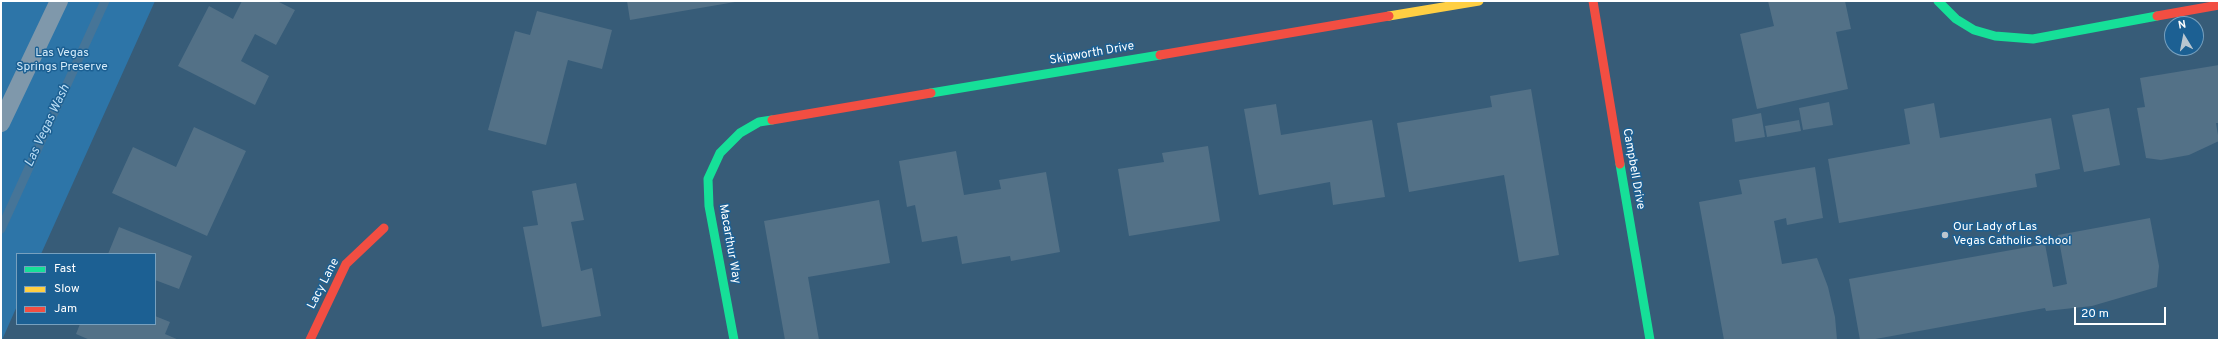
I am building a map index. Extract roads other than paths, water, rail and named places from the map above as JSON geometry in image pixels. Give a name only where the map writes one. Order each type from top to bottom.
[{"type":"street","name":"Skipworth Drive","points":[[720,153],[740,133],[759,122],[1479,1]]},
{"type":"street","name":"Campbell Drive","points":[[1593,1],[1650,340]]},
{"type":"street","points":[[1938,1],[1956,19],[1974,30],[1995,36],[2033,39],[2219,5]]},
{"type":"street","name":"Macarthur Way","points":[[720,153],[708,179],[709,206],[734,340]]},
{"type":"street","name":"Lacy Lane","points":[[310,340],[346,264],[384,228]]},
{"type":"lane","points":[[1,123],[59,1]]},
{"type":"waterway","name":"Las Vegas Wash","points":[[1,229],[105,1]]},
{"type":"place","name":"Our Lady of Las Vegas Catholic School","points":[[1945,235]]},
{"type":"park label","name":"Las Vegas Springs Preserve","points":[[62,61]]}]
